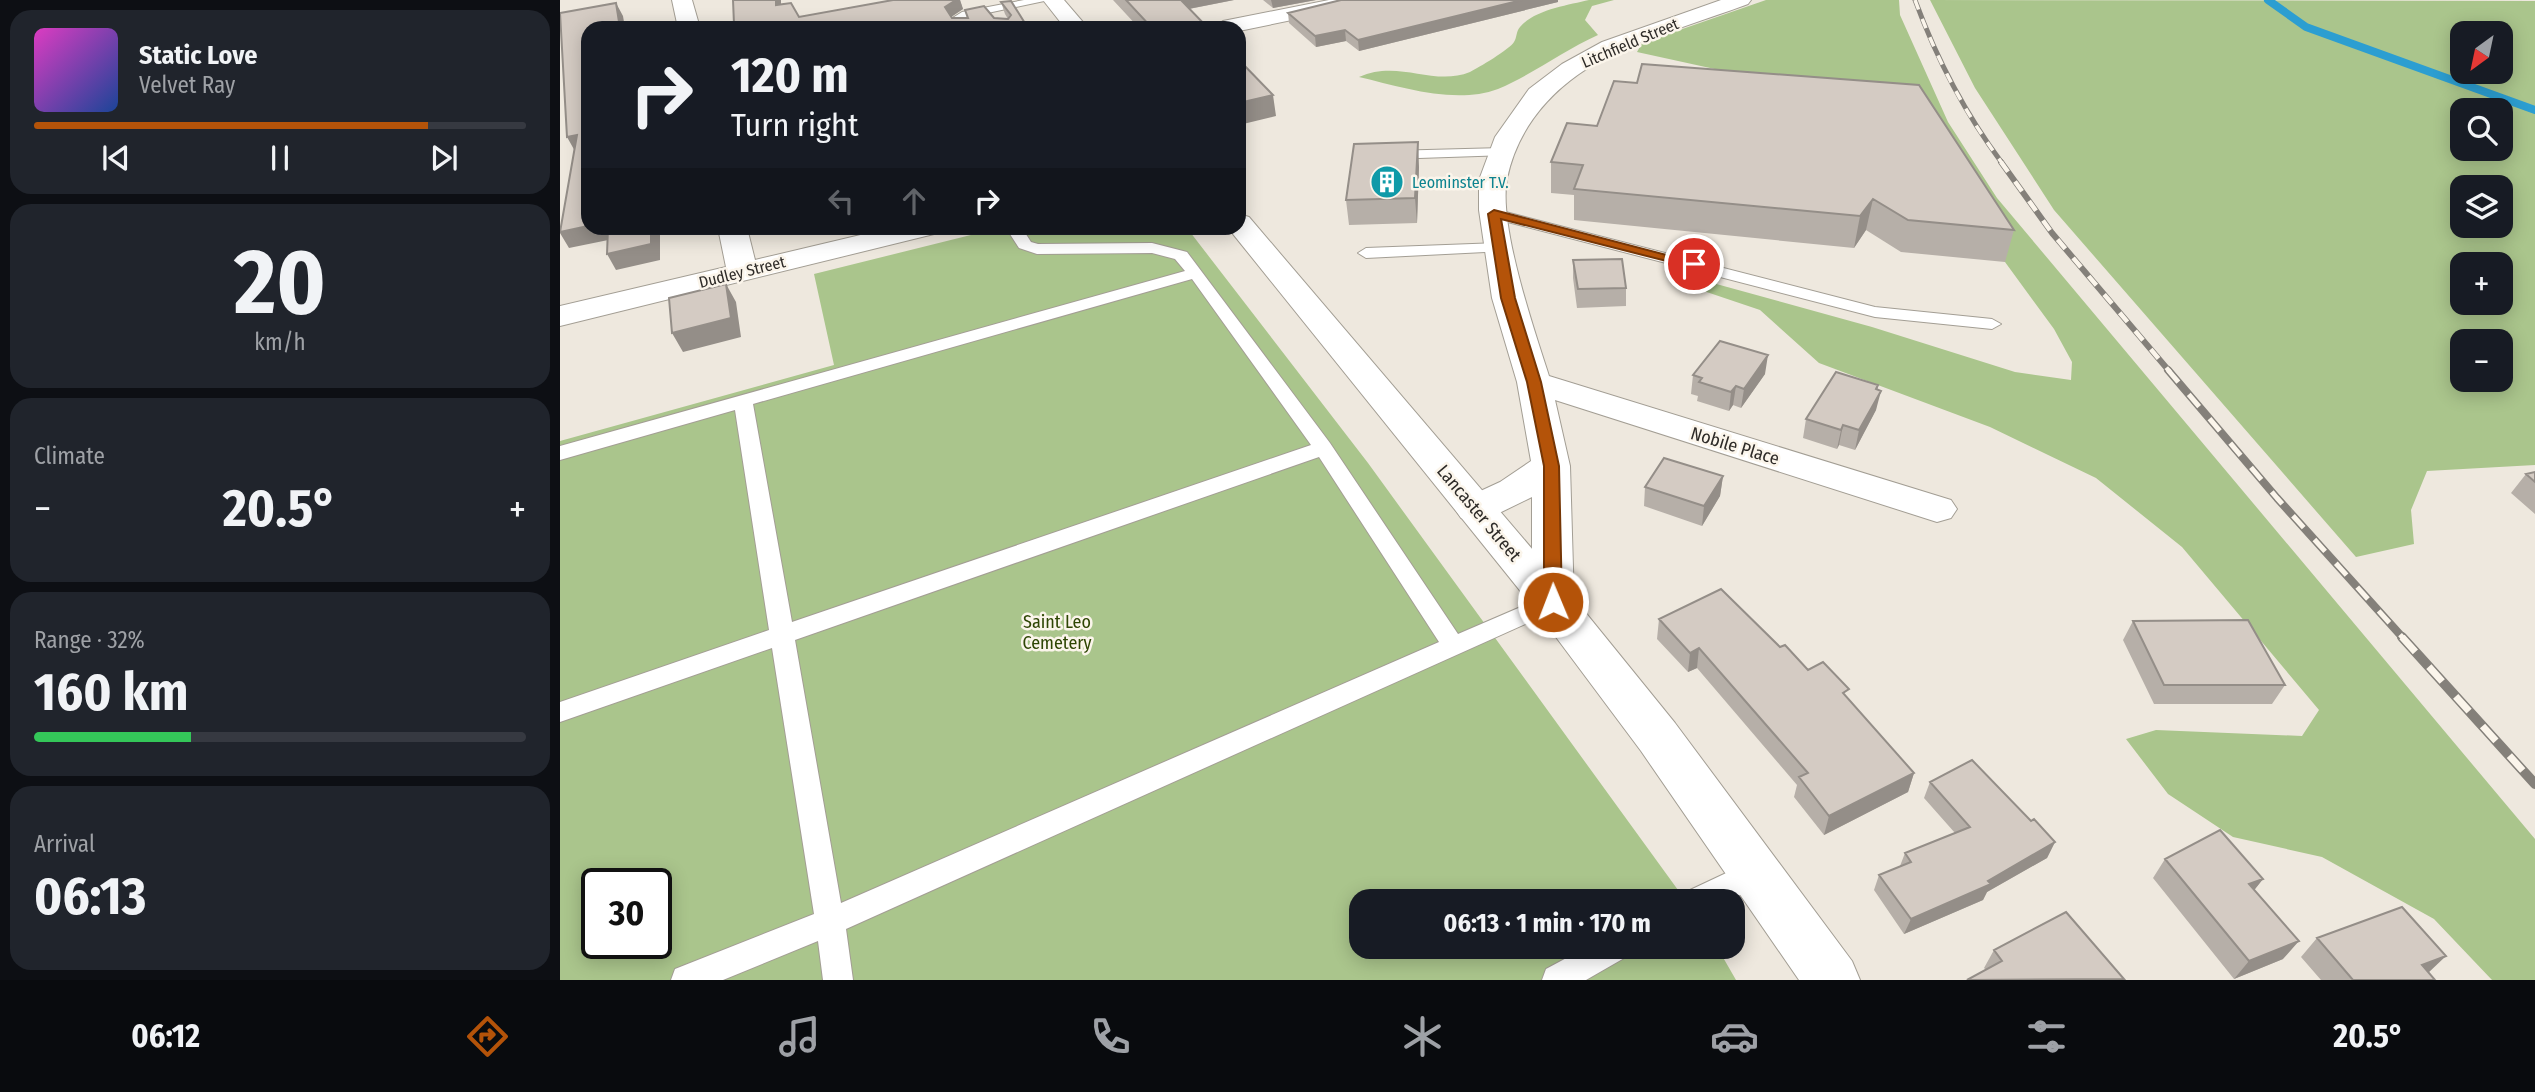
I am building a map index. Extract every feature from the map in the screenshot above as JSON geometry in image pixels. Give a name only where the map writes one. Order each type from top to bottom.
[{"type":"street","points":[[682,0],[687,21]]},
{"type":"street","points":[[1053,0],[1071,21]]},
{"type":"street","points":[[1246,23],[1360,0]]},
{"type":"street","name":"Litchfield Street","points":[[1553,602],[1551,466],[1534,382],[1508,298],[1494,214],[1493,180],[1503,152],[1524,110],[1570,69],[1610,47],[1741,0]]},
{"type":"street","name":"Lancaster Street","points":[[1246,231],[1553,602],[1756,872],[1832,980]]},
{"type":"street","points":[[734,235],[742,272]]},
{"type":"street","name":"Dudley Street","points":[[560,316],[895,235]]},
{"type":"street","name":"Nobile Place","points":[[1534,382],[1937,509]]},
{"type":"street","points":[[1475,509],[1514,491],[1551,466]]},
{"type":"lane","points":[[959,21],[957,19],[995,14],[1042,0]]},
{"type":"lane","points":[[1375,155],[1503,152]]},
{"type":"lane","points":[[1494,214],[1875,312],[1992,324]]},
{"type":"lane","points":[[1019,235],[1025,245],[1037,249],[1153,248],[1181,256],[1323,448],[1453,645]]},
{"type":"lane","points":[[1366,253],[1499,248]]},
{"type":"lane","points":[[560,453],[1196,273]]},
{"type":"lane","points":[[743,401],[784,635],[838,980]]},
{"type":"lane","points":[[560,712],[1323,448]]},
{"type":"lane","points":[[686,980],[830,922],[1553,602]]},
{"type":"lane","points":[[1722,889],[1756,872]]},
{"type":"lane","points":[[1557,980],[1594,959]]},
{"type":"green space","points":[[1589,0],[1614,0],[1592,6],[1585,20],[1598,35],[1498,89],[1446,95],[1359,77],[1388,71],[1443,77],[1470,72],[1511,45],[1519,29],[1534,16]]},
{"type":"green space","points":[[1766,0],[1899,0],[1900,15],[1948,122],[1997,198],[2535,839],[2535,980],[2492,980],[2434,919],[2322,857],[2233,837],[2168,794],[2126,739],[2156,730],[2302,736],[2319,710],[2182,547],[2096,478],[1990,427],[1819,363],[1760,310],[1671,280],[1680,274],[1872,327],[2015,372],[2071,380],[2072,362],[2054,329],[2005,262],[1774,82],[1637,52],[1642,43]]},
{"type":"green space","points":[[1930,0],[2535,1],[2535,465],[2427,471],[2411,510],[2414,544],[2356,557],[2054,210],[1975,88]]},
{"type":"green space","name":"Saint Leo Cemetery","points":[[971,235],[1192,235],[1368,463],[1677,889],[1349,889],[1349,959],[1724,959],[1736,980],[560,980],[560,441],[834,365],[814,274]]},
{"type":"building","points":[[733,0],[776,0],[776,5],[791,3],[799,17],[893,0],[956,0],[945,7],[952,18],[968,18],[965,10],[984,6],[994,18],[1008,19],[1011,15],[1001,2],[1011,1],[1024,21],[734,21]]},
{"type":"building","points":[[1126,0],[1181,0],[1201,21],[1146,21]]},
{"type":"building","points":[[1341,0],[1522,0],[1358,40],[1345,30],[1315,36],[1288,13]]},
{"type":"building","points":[[616,3],[619,21],[581,21],[581,228],[560,232],[577,135],[567,137],[560,13]]},
{"type":"building","points":[[1642,64],[1919,85],[2014,230],[1908,220],[1873,199],[1860,216],[1574,189],[1583,165],[1551,162],[1567,123],[1597,126],[1614,81],[1637,83]]},
{"type":"building","points":[[1246,67],[1273,95],[1246,101]]},
{"type":"building","points":[[1418,142],[1415,198],[1346,200],[1354,144]]},
{"type":"building","points":[[608,235],[651,235],[651,244],[607,254]]},
{"type":"building","points":[[1622,259],[1626,288],[1578,289],[1573,260]]},
{"type":"building","points":[[726,284],[731,318],[672,333],[669,298]]},
{"type":"building","points":[[1720,341],[1768,355],[1744,389],[1736,386],[1731,392],[1699,382],[1702,378],[1693,375]]},
{"type":"building","points":[[1836,372],[1878,385],[1876,389],[1881,391],[1859,430],[1843,425],[1841,430],[1806,419]]},
{"type":"building","points":[[1664,458],[1723,476],[1704,506],[1645,487]]},
{"type":"building","points":[[2535,472],[2535,482],[2526,474]]},
{"type":"building","points":[[1721,589],[1780,647],[1785,645],[1808,670],[1823,662],[1849,689],[1843,693],[1914,773],[1829,816],[1799,777],[1808,773],[1699,648],[1690,653],[1659,619]]},
{"type":"building","points":[[2248,620],[2285,685],[2164,685],[2133,621]]},
{"type":"building","points":[[1972,760],[2055,842],[1988,881],[1991,884],[1911,919],[1879,875],[1911,862],[1905,853],[1970,827],[1930,782]]},
{"type":"building","points":[[2220,830],[2263,879],[2249,884],[2299,941],[2249,961],[2165,859]]},
{"type":"building","points":[[2402,907],[2446,956],[2422,965],[2435,980],[2353,980],[2317,938]]},
{"type":"building","points":[[2066,912],[2124,979],[1967,980],[2002,961],[1994,950]]},
{"type":"waterway","points":[[2268,0],[2306,27],[2535,110]]},
{"type":"railway","points":[[1915,0],[1952,85],[2002,163]]},
{"type":"railway","points":[[2001,162],[2052,233],[2170,372]]},
{"type":"railway","points":[[2168,370],[2277,498],[2404,639]]},
{"type":"railway","points":[[2402,637],[2535,784]]},
{"type":"place","name":"Leominster T.V.","points":[[1387,182]]},
{"type":"route","points":[[1553,602],[1551,466],[1534,382],[1508,298],[1494,214],[1694,264]]}]
